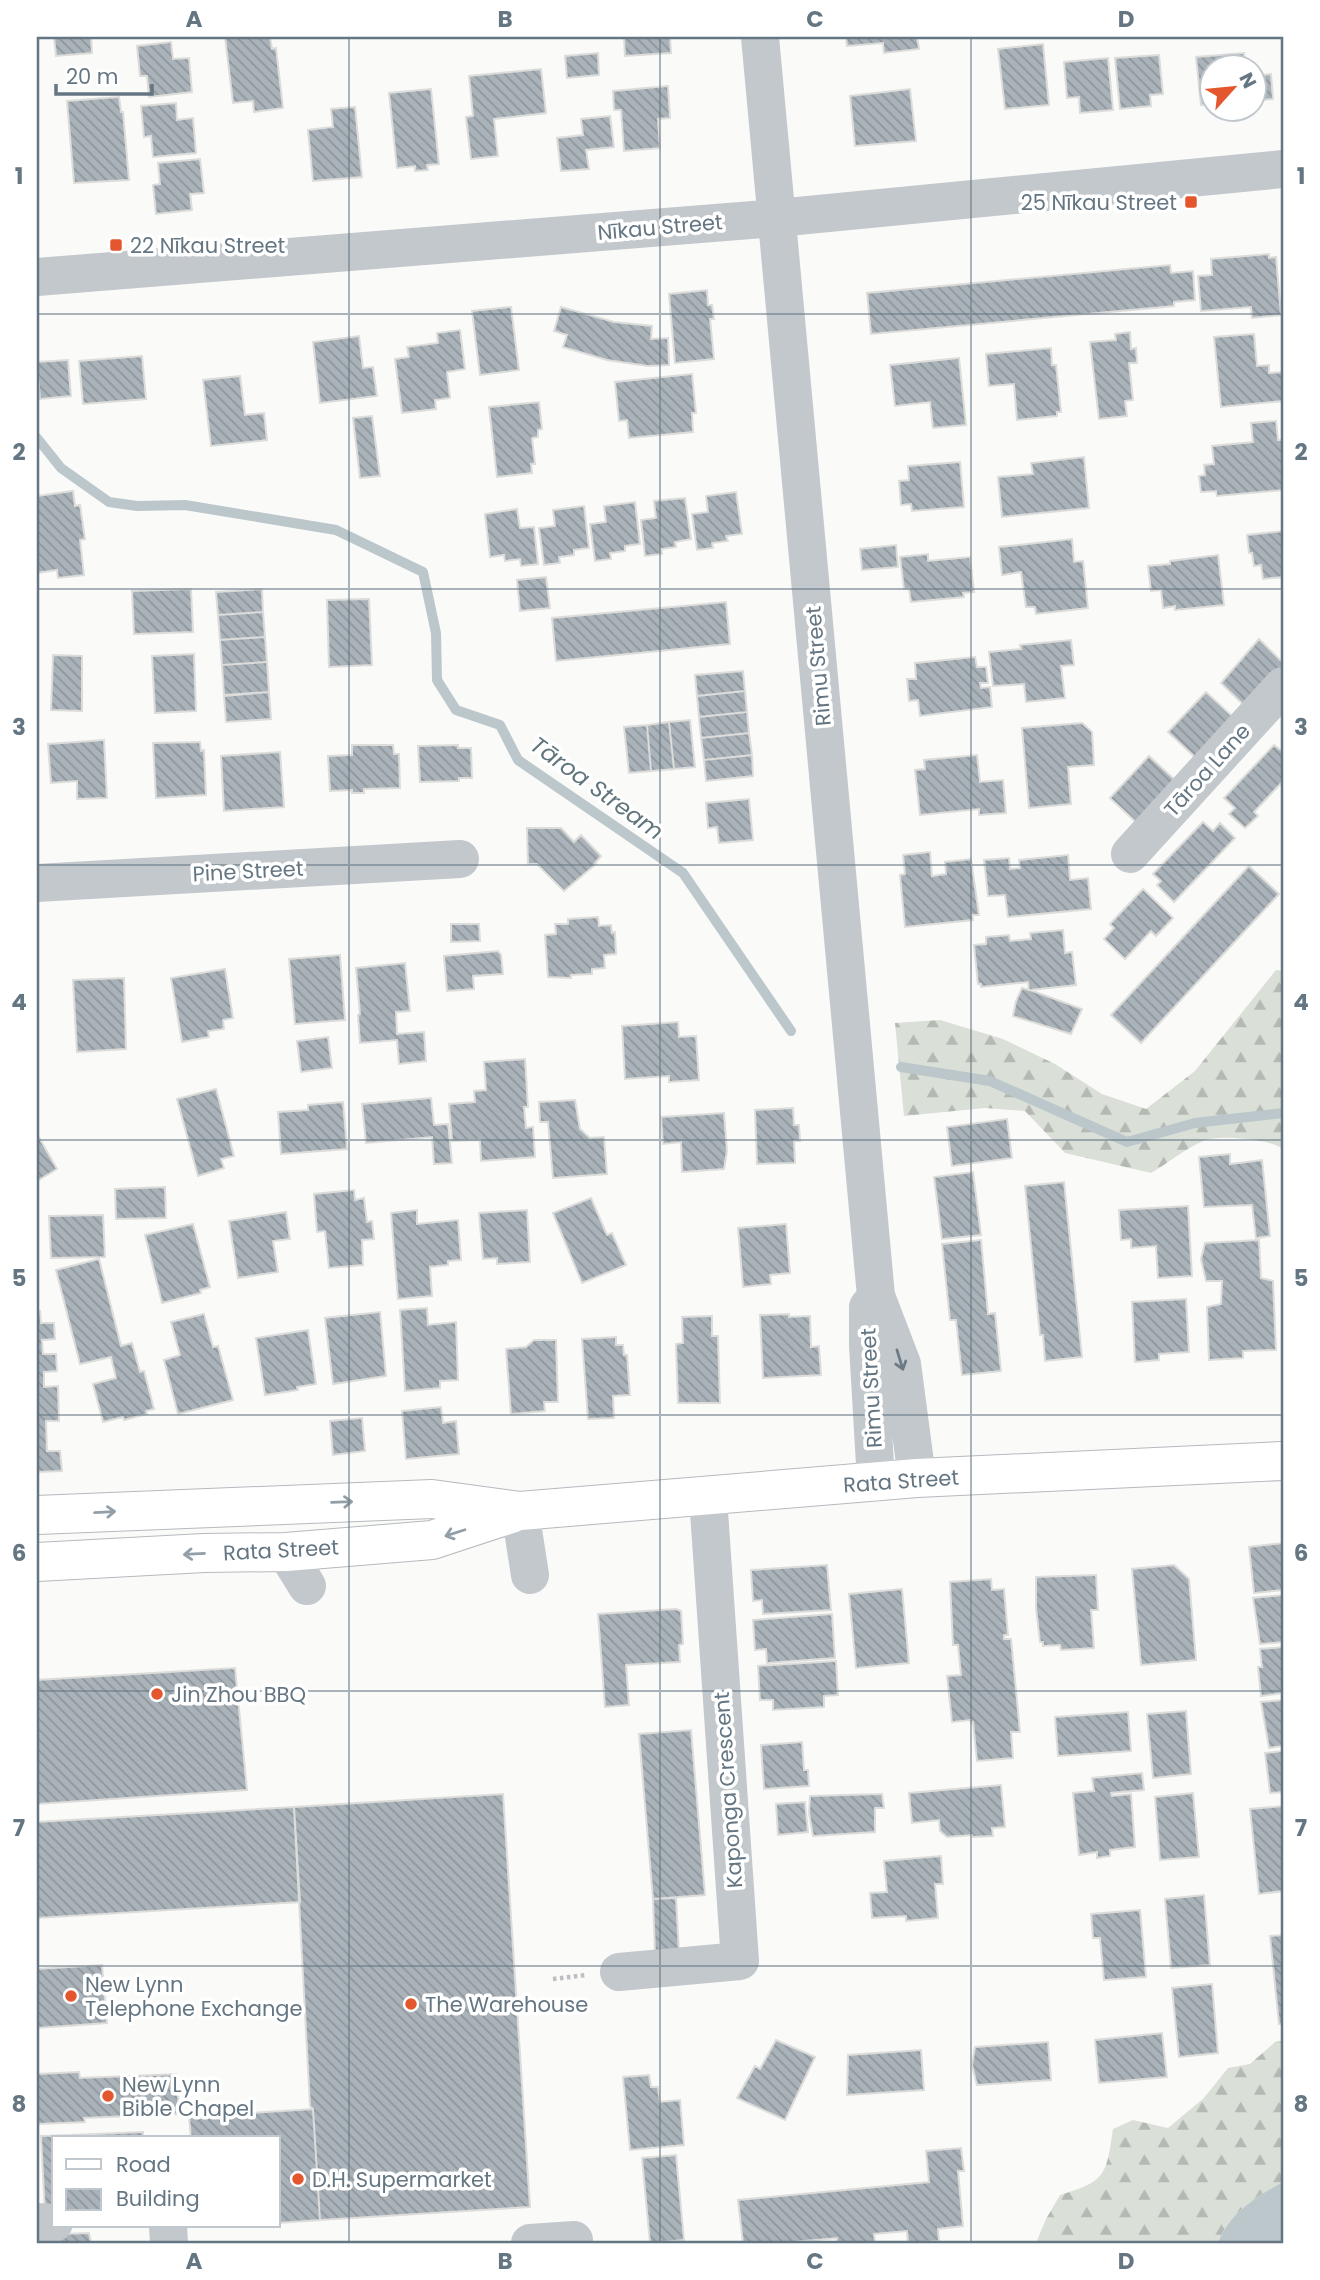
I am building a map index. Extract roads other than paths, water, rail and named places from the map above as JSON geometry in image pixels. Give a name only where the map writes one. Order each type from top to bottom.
[{"type":"main road","name":"Rata Street","points":[[37,1516],[432,1499],[520,1511],[917,1478],[1283,1461]]},
{"type":"main road","name":"Rata Street","points":[[37,1562],[204,1553],[286,1552],[432,1540],[520,1511]]},
{"type":"street","name":"Rimu Street","points":[[760,37],[876,1296],[902,1364],[917,1478]]},
{"type":"street","name":"Nīkau Street","points":[[37,277],[777,218],[1283,169]]},
{"type":"street","name":"Tāroa Lane","points":[[1130,854],[1283,685]]},
{"type":"street","name":"Pine Street","points":[[37,883],[460,859]]},
{"type":"street","name":"Rimu Street","points":[[876,1296],[868,1307],[876,1482]]},
{"type":"street","name":"Kaponga Crescent","points":[[619,1972],[740,1961],[708,1497]]},
{"type":"street","points":[[520,1511],[530,1575]]},
{"type":"street","points":[[286,1552],[306,1586]]},
{"type":"street","points":[[530,2243],[574,2240]]},
{"type":"waterway","name":"Tāroa Stream","points":[[37,438],[61,468],[109,502],[137,506],[185,505],[336,530],[423,572],[436,633],[437,680],[456,710],[500,725],[518,760],[683,873],[791,1031]]},
{"type":"waterway","name":"Tāroa Stream","points":[[901,1067],[990,1081],[1127,1142],[1195,1123],[1283,1113]]},
{"type":"place","name":"25 Nīkau Street","points":[[1191,202]]},
{"type":"place","name":"22 Nīkau Street","points":[[116,245]]},
{"type":"place","name":"Jin Zhou BBQ","points":[[157,1694]]},
{"type":"place","name":"New Lynn Telephone Exchange","points":[[71,1996]]},
{"type":"place","name":"The Warehouse","points":[[411,2004]]},
{"type":"place","name":"New Lynn Bible Chapel","points":[[108,2096]]},
{"type":"place","name":"D.H. Supermarket","points":[[298,2179]]}]
